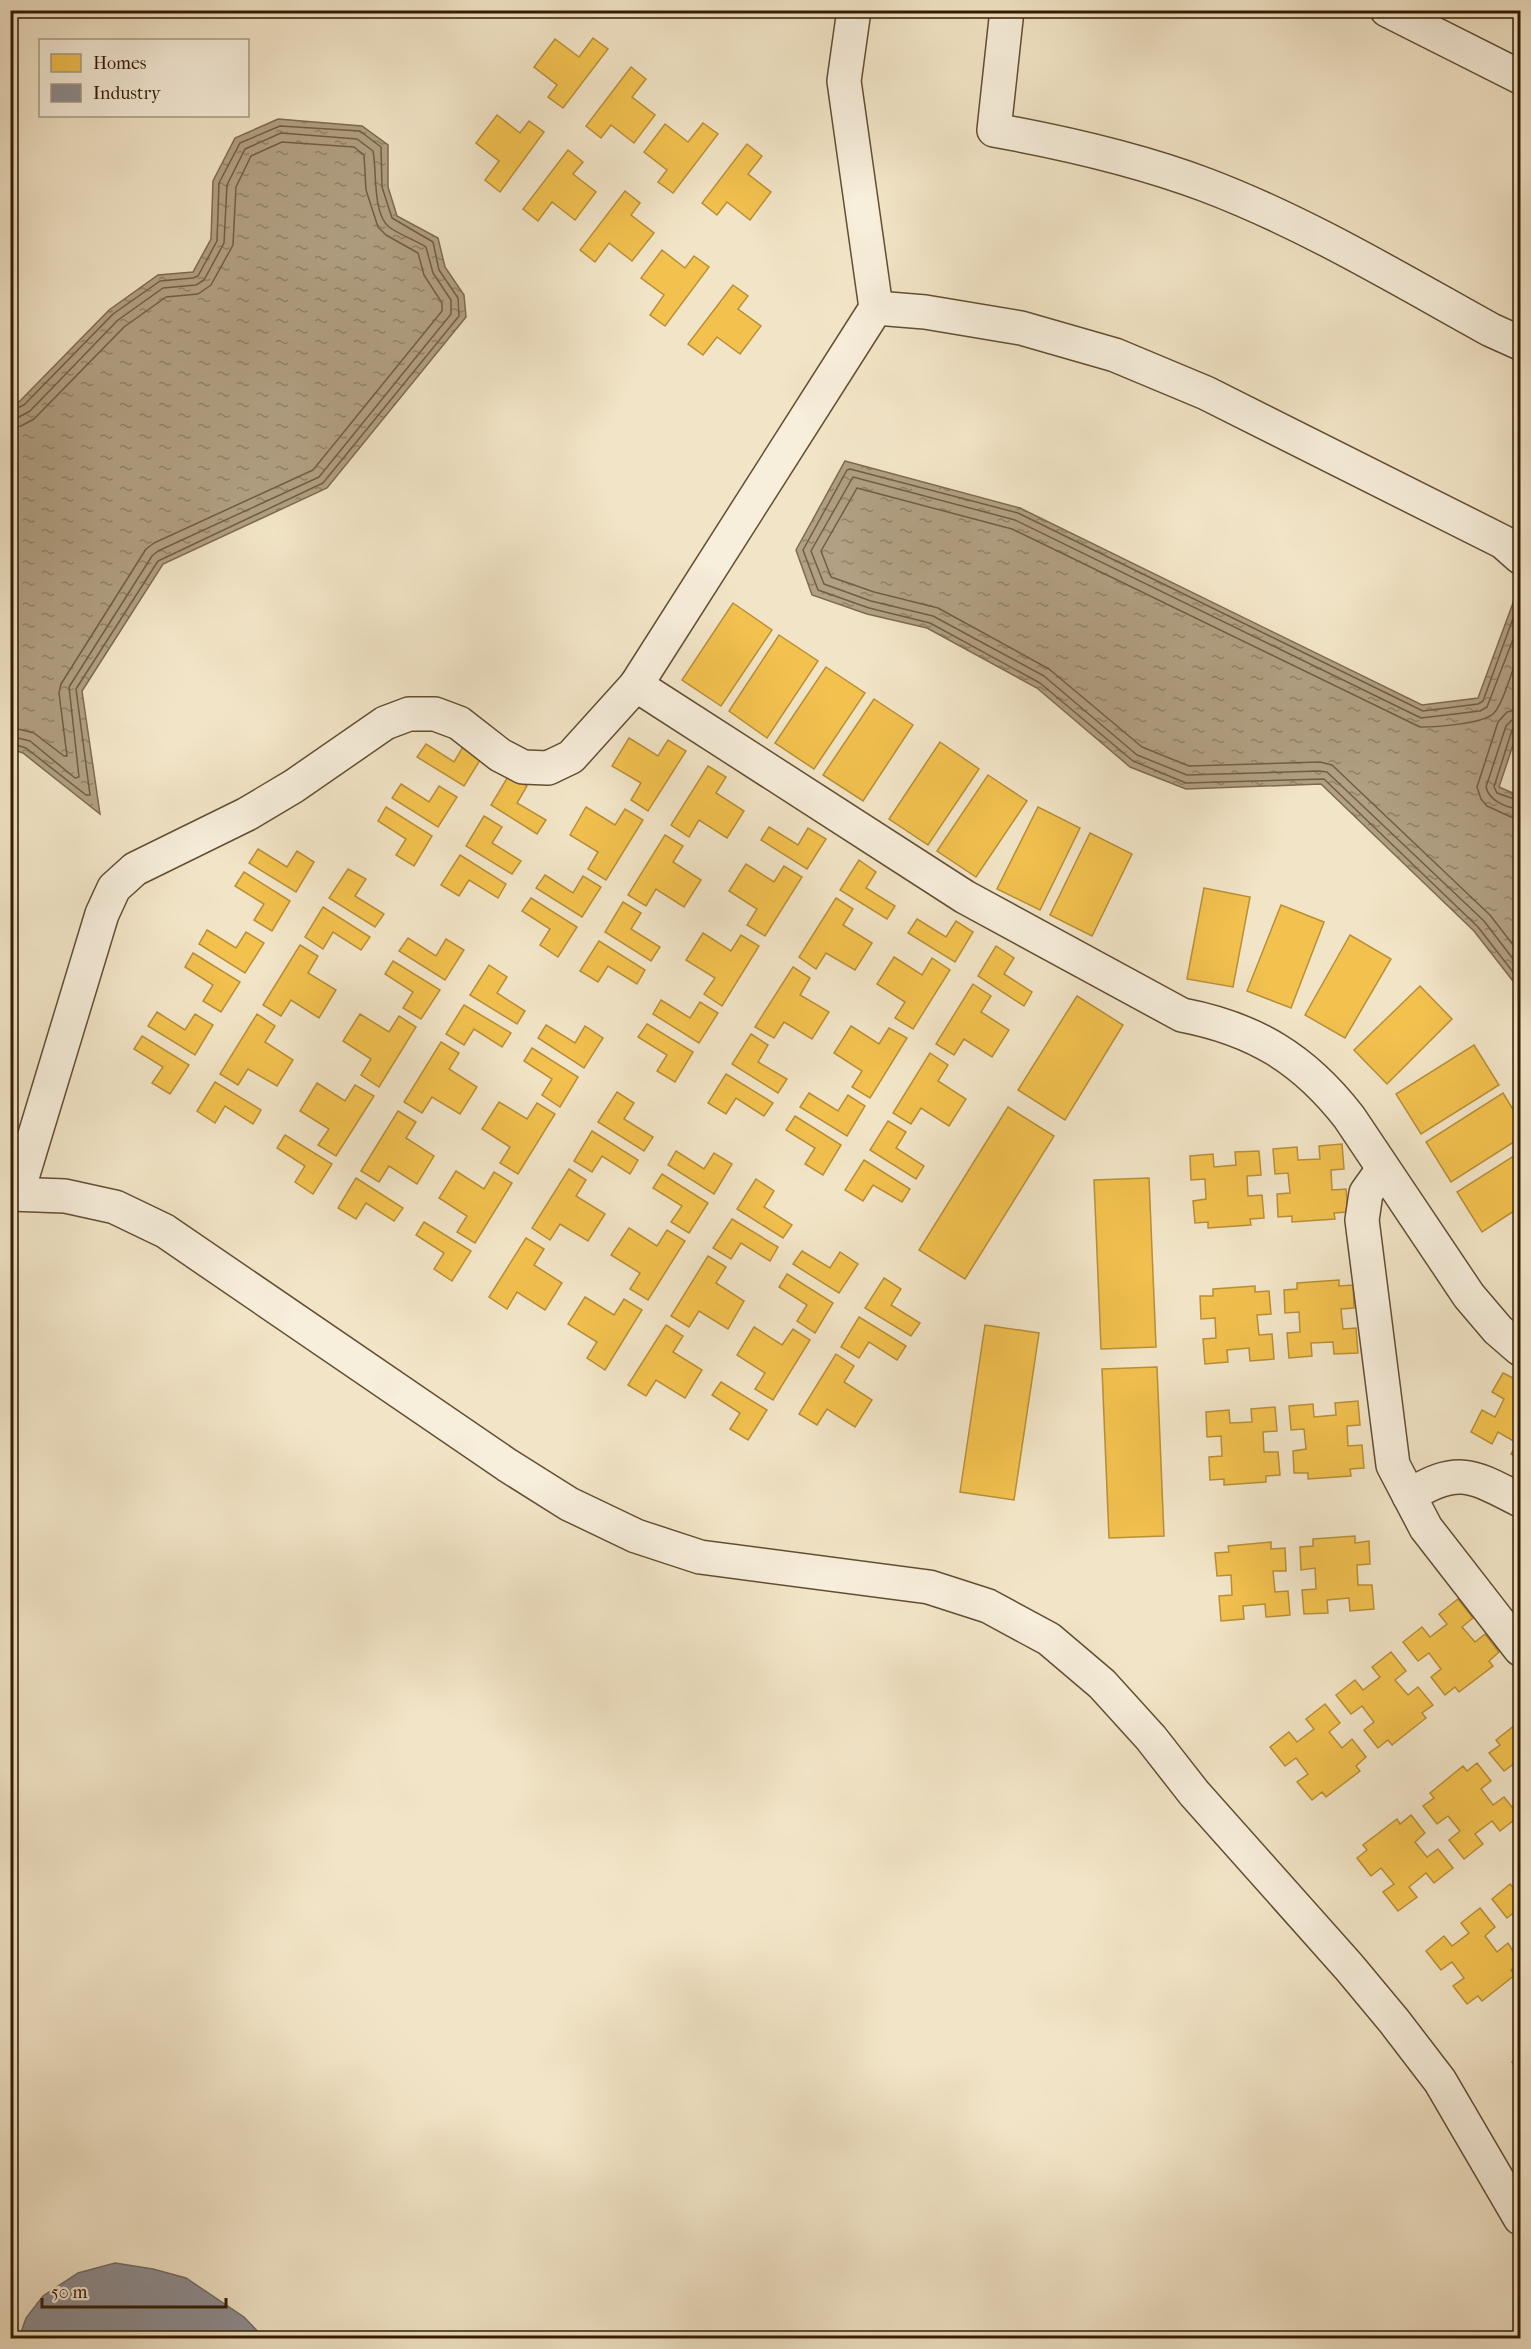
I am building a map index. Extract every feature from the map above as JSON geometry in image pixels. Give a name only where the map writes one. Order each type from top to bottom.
[{"type":"street","points":[[854,10],[844,81],[876,308],[636,685],[571,757],[548,768],[523,767],[500,755],[459,723],[435,714],[409,714],[385,723],[340,756],[275,797],[198,840],[135,869],[124,878],[114,888],[104,907],[14,1194],[65,1196],[115,1208],[165,1231],[507,1465],[569,1504],[636,1536],[700,1557],[929,1587],[988,1606],[1049,1639],[1102,1684],[1151,1738],[1194,1793],[1394,2021],[1440,2081],[1521,2218]]},
{"type":"street","points":[[1007,10],[994,130],[1101,152],[1205,184],[1305,228],[1491,330],[1521,342]]},
{"type":"street","points":[[1387,10],[1521,77]]},
{"type":"street","points":[[876,308],[925,312],[1012,326],[1069,340],[1115,355],[1206,393],[1512,550]]},
{"type":"street","points":[[636,685],[965,897],[1182,1015],[1210,1020],[1238,1029],[1288,1056],[1332,1094],[1350,1117],[1469,1296],[1498,1330],[1521,1349]]},
{"type":"street","points":[[1383,1169],[1366,1193],[1362,1220],[1393,1465],[1426,1528],[1521,1649]]},
{"type":"street","points":[[1409,1496],[1430,1483],[1454,1477],[1478,1479],[1521,1500]]},
{"type":"water","points":[[278,119],[362,126],[388,145],[388,187],[397,216],[438,238],[445,267],[464,295],[466,317],[327,488],[163,564],[82,691],[100,814],[23,753],[11,749],[11,407],[20,401],[109,310],[158,275],[193,272],[211,239],[213,181],[235,138]]},
{"type":"water","points":[[845,461],[1020,508],[1422,705],[1478,698],[1520,584],[1520,724],[1499,787],[1520,796],[1520,990],[1474,931],[1321,784],[1186,789],[1130,767],[1037,688],[927,628],[867,614],[812,595],[796,550]]},
{"type":"building: Homes","points":[[593,38],[608,49],[563,108],[548,97],[557,85],[534,67],[555,39],[579,57]]},
{"type":"building: Homes","points":[[631,67],[646,79],[632,97],[655,115],[634,143],[611,125],[601,138],[586,126]]},
{"type":"building: Homes","points":[[497,115],[520,133],[529,121],[544,132],[500,192],[485,180],[499,161],[476,143]]},
{"type":"building: Homes","points":[[703,123],[718,134],[673,193],[658,182],[667,170],[644,152],[665,124],[688,142]]},
{"type":"building: Homes","points":[[747,144],[762,156],[748,174],[771,192],[750,220],[727,202],[717,215],[702,203]]},
{"type":"building: Homes","points":[[568,150],[583,162],[573,174],[596,192],[575,220],[552,202],[538,221],[523,209]]},
{"type":"building: Homes","points":[[625,191],[640,203],[631,215],[654,233],[632,261],[609,243],[595,262],[580,250]]},
{"type":"building: Homes","points":[[662,250],[685,268],[694,256],[709,267],[665,326],[650,315],[664,295],[641,278]]},
{"type":"building: Homes","points":[[733,285],[748,296],[738,309],[761,326],[740,354],[717,337],[703,355],[688,344]]},
{"type":"building: Homes","points":[[733,603],[772,630],[721,706],[682,680]]},
{"type":"building: Homes","points":[[779,635],[818,661],[767,738],[729,711]]},
{"type":"building: Homes","points":[[826,667],[865,693],[814,769],[775,743]]},
{"type":"building: Homes","points":[[874,699],[913,725],[863,801],[823,775]]},
{"type":"building: Homes","points":[[629,738],[658,756],[668,740],[686,751],[648,811],[631,800],[641,783],[612,766]]},
{"type":"building: Homes","points":[[940,742],[979,769],[928,845],[889,819]]},
{"type":"building: Homes","points":[[426,744],[454,762],[464,745],[482,757],[464,786],[417,757]]},
{"type":"building: Homes","points":[[708,766],[726,777],[716,793],[744,811],[727,838],[699,820],[689,837],[671,825]]},
{"type":"building: Homes","points":[[509,775],[527,786],[517,803],[546,820],[537,834],[491,805]]},
{"type":"building: Homes","points":[[988,775],[1027,801],[976,877],[937,851]]},
{"type":"building: Homes","points":[[401,784],[429,802],[439,786],[457,797],[438,827],[392,798]]},
{"type":"building: Homes","points":[[386,807],[432,836],[414,866],[396,855],[406,839],[378,821]]},
{"type":"building: Homes","points":[[586,807],[615,825],[625,809],[643,820],[606,880],[588,869],[598,852],[570,835]]},
{"type":"building: Homes","points":[[1038,807],[1080,828],[1040,910],[997,889]]},
{"type":"building: Homes","points":[[484,816],[502,827],[492,843],[521,861],[512,874],[466,846]]},
{"type":"building: Homes","points":[[769,827],[798,845],[808,828],[826,839],[807,869],[761,840]]},
{"type":"building: Homes","points":[[1090,833],[1132,854],[1092,936],[1050,915]]},
{"type":"building: Homes","points":[[665,835],[683,846],[673,862],[701,880],[684,907],[656,889],[646,906],[628,895]]},
{"type":"building: Homes","points":[[258,849],[287,867],[297,851],[314,862],[296,892],[249,863]]},
{"type":"building: Homes","points":[[460,855],[506,884],[498,898],[469,880],[459,896],[441,885]]},
{"type":"building: Homes","points":[[859,860],[876,872],[866,888],[895,906],[887,919],[840,890]]},
{"type":"building: Homes","points":[[746,864],[774,882],[784,866],[802,877],[765,936],[747,925],[757,909],[729,891]]},
{"type":"building: Homes","points":[[348,869],[366,879],[355,896],[384,914],[375,927],[329,898]]},
{"type":"building: Homes","points":[[244,872],[290,901],[272,931],[254,920],[264,904],[235,886]]},
{"type":"building: Homes","points":[[545,875],[573,893],[583,876],[601,887],[582,917],[536,888]]},
{"type":"building: Homes","points":[[1204,888],[1250,897],[1233,987],[1187,979]]},
{"type":"building: Homes","points":[[531,898],[577,927],[558,957],[540,945],[550,929],[522,911]]},
{"type":"building: Homes","points":[[836,898],[853,909],[843,925],[872,943],[855,970],[826,953],[816,969],[799,957]]},
{"type":"building: Homes","points":[[623,902],[641,913],[631,929],[660,947],[651,961],[605,932]]},
{"type":"building: Homes","points":[[1281,905],[1324,922],[1291,1008],[1247,991]]},
{"type":"building: Homes","points":[[323,907],[370,937],[361,950],[333,932],[323,949],[305,937]]},
{"type":"building: Homes","points":[[917,919],[946,937],[956,921],[973,932],[955,962],[908,933]]},
{"type":"building: Homes","points":[[207,930],[236,948],[246,932],[264,943],[245,973],[199,944]]},
{"type":"building: Homes","points":[[703,933],[731,951],[741,935],[759,946],[722,1006],[704,994],[715,978],[686,960]]},
{"type":"building: Homes","points":[[1350,935],[1391,959],[1345,1038],[1305,1015]]},
{"type":"building: Homes","points":[[408,938],[436,956],[446,939],[464,950],[445,980],[399,951]]},
{"type":"building: Homes","points":[[599,941],[645,970],[637,984],[608,966],[598,982],[580,971]]},
{"type":"building: Homes","points":[[300,945],[318,956],[308,973],[336,990],[319,1018],[291,1000],[281,1016],[263,1005]]},
{"type":"building: Homes","points":[[996,946],[1014,958],[1004,974],[1032,992],[1024,1006],[978,976]]},
{"type":"building: Homes","points":[[193,953],[240,982],[221,1012],[203,1001],[213,985],[185,967]]},
{"type":"building: Homes","points":[[894,957],[922,975],[932,958],[950,970],[913,1029],[895,1018],[905,1002],[877,984]]},
{"type":"building: Homes","points":[[393,961],[440,990],[421,1019],[403,1008],[413,992],[385,974]]},
{"type":"building: Homes","points":[[489,965],[507,977],[497,993],[525,1011],[517,1024],[470,995]]},
{"type":"building: Homes","points":[[793,967],[810,978],[800,995],[829,1012],[812,1039],[784,1022],[774,1038],[755,1027]]},
{"type":"building: Homes","points":[[973,984],[991,996],[981,1012],[1009,1030],[992,1057],[964,1039],[954,1055],[936,1044]]},
{"type":"building: Homes","points":[[1420,986],[1452,1019],[1387,1084],[1354,1050]]},
{"type":"building: Homes","points":[[1077,996],[1123,1025],[1065,1120],[1018,1090]]},
{"type":"building: Homes","points":[[661,1000],[690,1018],[700,1002],[718,1013],[699,1043],[653,1014]]},
{"type":"building: Homes","points":[[464,1005],[511,1033],[502,1047],[474,1029],[464,1045],[446,1034]]},
{"type":"building: Homes","points":[[157,1012],[185,1030],[195,1014],[213,1025],[195,1055],[148,1026]]},
{"type":"building: Homes","points":[[257,1014],[275,1026],[265,1042],[293,1060],[277,1086],[248,1069],[238,1085],[220,1074]]},
{"type":"building: Homes","points":[[360,1014],[389,1032],[399,1016],[416,1027],[379,1087],[361,1075],[371,1059],[343,1041]]},
{"type":"building: Homes","points":[[647,1024],[693,1052],[675,1082],[657,1071],[667,1055],[638,1037]]},
{"type":"building: Homes","points":[[546,1025],[575,1043],[585,1026],[603,1038],[584,1068],[538,1038]]},
{"type":"building: Homes","points":[[851,1026],[879,1044],[889,1028],[907,1038],[870,1098],[852,1087],[862,1071],[834,1053]]},
{"type":"building: Homes","points":[[751,1034],[768,1045],[758,1062],[787,1079],[778,1093],[732,1064]]},
{"type":"building: Homes","points":[[142,1036],[189,1065],[170,1094],[152,1083],[163,1067],[134,1049]]},
{"type":"building: Homes","points":[[441,1042],[459,1053],[449,1069],[477,1087],[460,1114],[432,1097],[422,1113],[404,1102]]},
{"type":"building: Homes","points":[[1474,1045],[1499,1085],[1421,1134],[1396,1094]]},
{"type":"building: Homes","points":[[532,1048],[578,1077],[560,1107],[542,1095],[552,1079],[524,1061]]},
{"type":"building: Homes","points":[[930,1053],[948,1065],[938,1081],[966,1099],[949,1126],[921,1108],[911,1124],[893,1113]]},
{"type":"building: Homes","points":[[726,1074],[773,1103],[764,1116],[736,1098],[726,1114],[708,1103]]},
{"type":"building: Homes","points":[[215,1082],[261,1110],[253,1124],[225,1106],[215,1123],[197,1111]]},
{"type":"building: Homes","points":[[317,1083],[345,1101],[355,1085],[374,1096],[336,1156],[318,1145],[329,1129],[300,1111]]},
{"type":"building: Homes","points":[[617,1092],[634,1103],[624,1119],[653,1137],[644,1151],[598,1122]]},
{"type":"building: Homes","points":[[809,1093],[838,1111],[848,1095],[865,1106],[847,1136],[800,1107]]},
{"type":"building: Homes","points":[[1503,1093],[1520,1121],[1520,1138],[1451,1182],[1426,1142]]},
{"type":"building: Homes","points":[[499,1102],[527,1119],[537,1103],[555,1114],[518,1174],[500,1163],[510,1147],[482,1129]]},
{"type":"building: Homes","points":[[1008,1107],[1054,1136],[965,1279],[919,1250]]},
{"type":"building: Homes","points":[[398,1111],[416,1122],[406,1138],[434,1156],[417,1184],[389,1166],[379,1182],[361,1171]]},
{"type":"building: Homes","points":[[795,1116],[841,1145],[823,1175],[805,1164],[815,1148],[786,1130]]},
{"type":"building: Homes","points":[[888,1121],[906,1132],[896,1148],[924,1166],[916,1179],[870,1150]]},
{"type":"building: Homes","points":[[592,1131],[638,1160],[630,1174],[602,1156],[592,1172],[574,1161]]},
{"type":"building: Homes","points":[[285,1135],[332,1164],[313,1194],[295,1182],[305,1166],[277,1148]]},
{"type":"building: Homes","points":[[1342,1144],[1344,1169],[1331,1170],[1332,1190],[1346,1189],[1348,1212],[1334,1213],[1335,1219],[1292,1222],[1292,1216],[1278,1217],[1277,1194],[1290,1193],[1288,1173],[1275,1174],[1273,1149],[1297,1147],[1298,1160],[1320,1159],[1319,1146]]},
{"type":"building: Homes","points":[[676,1151],[704,1169],[714,1153],[732,1164],[714,1194],[668,1165]]},
{"type":"building: Homes","points":[[1259,1151],[1261,1175],[1247,1176],[1248,1196],[1262,1195],[1264,1218],[1250,1219],[1251,1225],[1208,1228],[1208,1222],[1195,1223],[1193,1201],[1206,1199],[1205,1179],[1191,1180],[1190,1156],[1213,1154],[1214,1167],[1236,1165],[1235,1152]]},
{"type":"building: Homes","points":[[1520,1152],[1520,1207],[1482,1232],[1457,1192]]},
{"type":"building: Homes","points":[[864,1160],[910,1189],[902,1202],[873,1185],[863,1201],[845,1190]]},
{"type":"building: Homes","points":[[569,1169],[586,1180],[576,1196],[605,1214],[588,1241],[560,1224],[550,1240],[532,1228]]},
{"type":"building: Homes","points":[[456,1171],[484,1189],[494,1172],[512,1183],[475,1243],[457,1232],[467,1216],[439,1198]]},
{"type":"building: Homes","points":[[662,1174],[708,1203],[689,1233],[671,1222],[682,1206],[653,1188]]},
{"type":"building: Homes","points":[[356,1178],[403,1208],[394,1221],[366,1203],[356,1219],[338,1208]]},
{"type":"building: Homes","points":[[1149,1178],[1156,1347],[1101,1349],[1094,1180]]},
{"type":"building: Homes","points":[[756,1179],[774,1191],[764,1207],[792,1225],[783,1238],[737,1209]]},
{"type":"building: Homes","points":[[732,1219],[778,1247],[770,1261],[741,1243],[731,1259],[713,1248]]},
{"type":"building: Homes","points":[[424,1222],[471,1251],[452,1281],[434,1269],[444,1253],[416,1235]]},
{"type":"building: Homes","points":[[629,1228],[657,1246],[667,1230],[685,1241],[648,1300],[630,1289],[640,1273],[611,1255]]},
{"type":"building: Homes","points":[[526,1238],[544,1249],[534,1265],[562,1283],[545,1310],[517,1292],[507,1309],[489,1297]]},
{"type":"building: Homes","points":[[802,1251],[830,1268],[840,1252],[858,1264],[839,1293],[793,1264]]},
{"type":"building: Homes","points":[[708,1256],[726,1267],[716,1283],[744,1301],[728,1329],[699,1311],[689,1327],[671,1316]]},
{"type":"building: Homes","points":[[787,1274],[833,1303],[815,1333],[797,1321],[807,1305],[779,1287]]},
{"type":"building: Homes","points":[[884,1278],[901,1289],[891,1305],[920,1323],[911,1336],[865,1308]]},
{"type":"building: Homes","points":[[1339,1280],[1339,1286],[1353,1285],[1354,1308],[1341,1309],[1343,1329],[1356,1328],[1358,1353],[1334,1354],[1333,1342],[1311,1343],[1312,1356],[1289,1358],[1287,1333],[1300,1332],[1299,1312],[1285,1313],[1284,1290],[1297,1289],[1297,1283]]},
{"type":"building: Homes","points":[[1255,1286],[1255,1292],[1269,1291],[1271,1314],[1257,1315],[1259,1335],[1272,1334],[1274,1359],[1250,1361],[1249,1348],[1227,1350],[1228,1362],[1205,1364],[1203,1339],[1216,1338],[1215,1318],[1201,1319],[1200,1296],[1213,1296],[1213,1289]]},
{"type":"building: Homes","points":[[585,1297],[614,1315],[624,1299],[642,1310],[605,1370],[587,1358],[597,1342],[568,1324]]},
{"type":"building: Homes","points":[[859,1317],[906,1346],[897,1360],[869,1342],[859,1358],[841,1347]]},
{"type":"building: Homes","points":[[666,1325],[683,1336],[673,1352],[702,1370],[685,1398],[656,1380],[646,1396],[628,1385]]},
{"type":"building: Homes","points":[[985,1325],[1039,1333],[1014,1500],[960,1492]]},
{"type":"building: Homes","points":[[754,1327],[782,1345],[793,1329],[810,1340],[773,1400],[755,1389],[765,1373],[737,1355]]},
{"type":"building: Homes","points":[[836,1354],[854,1366],[844,1382],[872,1400],[855,1427],[827,1409],[817,1425],[799,1414]]},
{"type":"building: Homes","points":[[1157,1367],[1164,1536],[1109,1538],[1102,1369]]},
{"type":"building: Homes","points":[[1503,1373],[1515,1379],[1518,1374],[1520,1375],[1520,1459],[1511,1454],[1517,1443],[1498,1432],[1492,1444],[1471,1432],[1482,1410],[1495,1417],[1504,1399],[1492,1392]]},
{"type":"building: Homes","points":[[721,1382],[767,1410],[748,1440],[730,1429],[740,1413],[712,1395]]},
{"type":"building: Homes","points":[[1358,1401],[1360,1425],[1347,1426],[1348,1446],[1362,1445],[1364,1468],[1350,1469],[1351,1476],[1308,1479],[1308,1473],[1294,1473],[1293,1451],[1306,1449],[1304,1429],[1291,1430],[1289,1406],[1313,1404],[1314,1417],[1336,1415],[1335,1403]]},
{"type":"building: Homes","points":[[1275,1407],[1277,1431],[1263,1432],[1264,1452],[1278,1452],[1280,1475],[1266,1476],[1266,1482],[1224,1485],[1224,1479],[1210,1480],[1209,1457],[1222,1456],[1221,1436],[1207,1437],[1206,1412],[1229,1410],[1230,1423],[1252,1422],[1251,1409]]},
{"type":"building: Homes","points":[[1355,1536],[1355,1543],[1369,1541],[1370,1564],[1357,1565],[1358,1585],[1372,1585],[1374,1609],[1350,1611],[1349,1598],[1327,1600],[1328,1613],[1304,1614],[1302,1590],[1316,1589],[1315,1568],[1301,1570],[1300,1547],[1313,1546],[1313,1539]]},
{"type":"building: Homes","points":[[1271,1542],[1271,1549],[1285,1548],[1286,1571],[1273,1571],[1275,1592],[1288,1591],[1290,1615],[1266,1617],[1265,1604],[1243,1606],[1244,1619],[1221,1621],[1219,1596],[1232,1595],[1231,1575],[1217,1576],[1215,1553],[1229,1552],[1228,1546]]},
{"type":"building: Homes","points":[[1458,1599],[1473,1618],[1462,1627],[1475,1642],[1485,1634],[1499,1652],[1489,1661],[1493,1666],[1459,1692],[1455,1687],[1445,1695],[1431,1677],[1441,1669],[1429,1653],[1418,1661],[1403,1642],[1422,1627],[1430,1637],[1447,1624],[1439,1614]]},
{"type":"building: Homes","points":[[1391,1652],[1406,1671],[1395,1680],[1408,1695],[1418,1687],[1433,1705],[1422,1713],[1426,1718],[1392,1745],[1388,1740],[1378,1748],[1364,1730],[1374,1722],[1362,1706],[1351,1714],[1336,1695],[1355,1680],[1363,1690],[1380,1677],[1372,1667]]},
{"type":"building: Homes","points":[[1325,1704],[1340,1723],[1329,1732],[1342,1748],[1352,1739],[1366,1757],[1356,1766],[1360,1771],[1326,1797],[1322,1792],[1312,1800],[1297,1782],[1308,1774],[1296,1758],[1285,1766],[1270,1747],[1289,1732],[1297,1742],[1314,1729],[1306,1719]]},
{"type":"building: Homes","points":[[1520,1721],[1520,1770],[1515,1763],[1504,1771],[1489,1753],[1500,1745],[1496,1740]]},
{"type":"building: Homes","points":[[1477,1763],[1491,1781],[1481,1789],[1493,1805],[1504,1797],[1519,1816],[1500,1831],[1492,1821],[1475,1834],[1483,1844],[1464,1859],[1449,1840],[1460,1831],[1448,1816],[1437,1824],[1423,1806],[1434,1798],[1430,1793],[1463,1766],[1467,1771]]},
{"type":"building: Homes","points":[[1411,1815],[1425,1833],[1415,1842],[1427,1857],[1438,1849],[1453,1868],[1434,1883],[1426,1873],[1409,1887],[1417,1897],[1398,1911],[1383,1892],[1394,1884],[1381,1868],[1371,1876],[1357,1858],[1367,1850],[1363,1845],[1397,1819],[1400,1824]]},
{"type":"building: Homes","points":[[1510,1884],[1518,1894],[1520,1892],[1520,1914],[1517,1910],[1507,1918],[1492,1899]]},
{"type":"building: Homes","points":[[1480,1908],[1495,1927],[1485,1936],[1497,1952],[1508,1943],[1520,1962],[1511,1970],[1515,1975],[1482,2001],[1478,1996],[1467,2004],[1453,1986],[1464,1978],[1452,1962],[1441,1970],[1426,1951],[1444,1936],[1452,1946],[1469,1933],[1461,1923]]},
{"type":"building: Homes","points":[[1520,2055],[1520,2073],[1512,2062]]},
{"type":"building: Industry","points":[[115,2263],[153,2269],[186,2278],[244,2317],[264,2338],[19,2338],[26,2318],[43,2296],[78,2273]]}]
